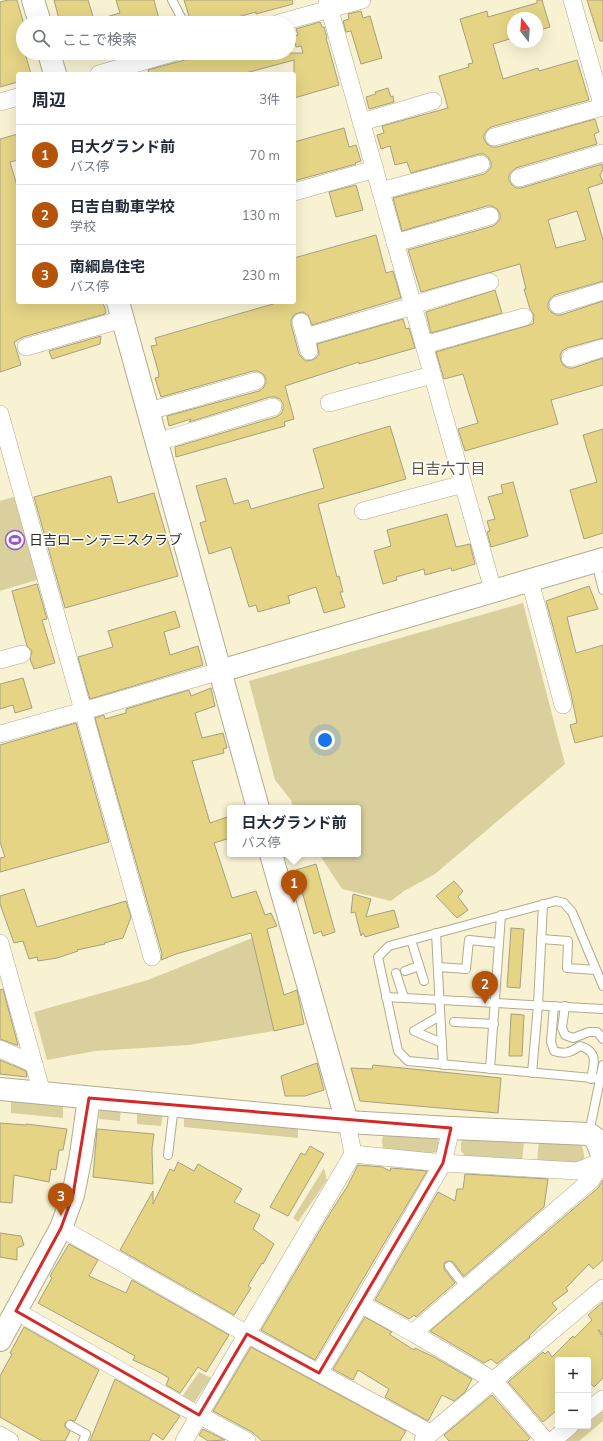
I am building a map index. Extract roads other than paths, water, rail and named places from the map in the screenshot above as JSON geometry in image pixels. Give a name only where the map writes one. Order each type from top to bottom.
[{"type":"street","points":[[33,0],[38,16]]},
{"type":"street","points":[[296,17],[329,4],[362,0]]},
{"type":"street","points":[[494,137],[603,107],[572,0]]},
{"type":"street","points":[[329,4],[493,590]]},
{"type":"street","points":[[51,60],[54,72]]},
{"type":"street","points":[[106,72],[148,60]]},
{"type":"street","points":[[0,102],[16,98]]},
{"type":"street","points":[[362,122],[433,101]]},
{"type":"street","points":[[519,178],[603,153]]},
{"type":"street","points":[[381,191],[481,164]]},
{"type":"street","points":[[296,191],[375,169]]},
{"type":"street","points":[[395,243],[490,216]]},
{"type":"street","points":[[305,337],[490,282]]},
{"type":"street","points":[[558,305],[603,291]]},
{"type":"street","points":[[36,348],[121,311],[257,805]]},
{"type":"street","points":[[424,346],[524,317]]},
{"type":"street","points":[[570,358],[603,348]]},
{"type":"street","points":[[329,404],[432,375]]},
{"type":"street","points":[[149,411],[256,382]]},
{"type":"street","points":[[157,442],[273,407]]},
{"type":"street","points":[[0,414],[152,958]]},
{"type":"street","points":[[363,511],[463,484]]},
{"type":"street","points":[[0,734],[599,560]]},
{"type":"street","points":[[530,581],[563,705]]},
{"type":"street","points":[[184,1441],[353,1154],[347,1122],[272,857]]},
{"type":"street","points":[[0,943],[5,980],[34,1064],[42,1093]]},
{"type":"street","points":[[0,1049],[34,1064]]},
{"type":"street","points":[[0,1090],[347,1122],[589,1134],[596,1139],[603,1157]]},
{"type":"street","points":[[0,1340],[61,1228],[73,1195],[81,1155],[89,1098]]},
{"type":"street","points":[[319,1373],[443,1163],[450,1128]]},
{"type":"street","points":[[353,1154],[443,1163],[577,1171],[603,1162]]},
{"type":"street","points":[[413,1333],[591,1180],[603,1162]]},
{"type":"street","points":[[61,1228],[247,1334],[319,1373],[426,1437],[603,1288]]},
{"type":"street","points":[[361,1304],[494,1380],[546,1441]]},
{"type":"street","points":[[16,1312],[247,1441]]},
{"type":"street","points":[[591,1409],[603,1399]]},
{"type":"street","points":[[552,1441],[566,1429]]},
{"type":"street","points":[[0,1435],[10,1441]]},
{"type":"lane","points":[[172,0],[180,16]]},
{"type":"lane","points":[[599,560],[603,590]]},
{"type":"lane","points":[[602,1079],[408,1061],[398,1051],[378,957],[389,946],[556,901],[564,903],[572,912],[603,986]]},
{"type":"lane","points":[[532,1073],[538,1005],[543,904]]},
{"type":"lane","points":[[490,1069],[501,915]]},
{"type":"lane","points":[[436,933],[443,1065]]},
{"type":"lane","points":[[541,939],[568,941],[567,968],[596,970]]},
{"type":"lane","points":[[411,940],[424,981]]},
{"type":"lane","points":[[438,967],[466,969],[469,940],[499,943]]},
{"type":"lane","points":[[405,971],[419,966]]},
{"type":"lane","points":[[396,973],[404,998]]},
{"type":"lane","points":[[386,997],[603,1009]]},
{"type":"lane","points":[[554,1006],[550,1042],[554,1051],[562,1054],[571,1052],[580,1046],[587,1048],[593,1055],[594,1061],[591,1078]]},
{"type":"lane","points":[[565,1006],[562,1028],[565,1035],[573,1038],[589,1032],[597,1032],[603,1039]]},
{"type":"lane","points":[[440,1016],[414,1031],[442,1043]]},
{"type":"lane","points":[[454,1022],[494,1024]]},
{"type":"lane","points":[[589,1134],[602,1079],[603,1065]]},
{"type":"lane","points":[[490,1069],[602,1079]]},
{"type":"lane","points":[[168,1155],[174,1106]]},
{"type":"lane","points":[[449,1266],[466,1288]]},
{"type":"lane","points":[[70,1425],[86,1434],[83,1441]]},
{"type":"place","name":"日吉ローンテニスクラブ","points":[[15,540]]},
{"type":"place","name":"日大グランド前","points":[[294,903]]},
{"type":"place","name":"日吉自動車学校","points":[[485,1004]]},
{"type":"place","name":"南綱島住宅","points":[[61,1216]]},
{"type":"district","name":"日吉六丁目","points":[[448,468]]}]
